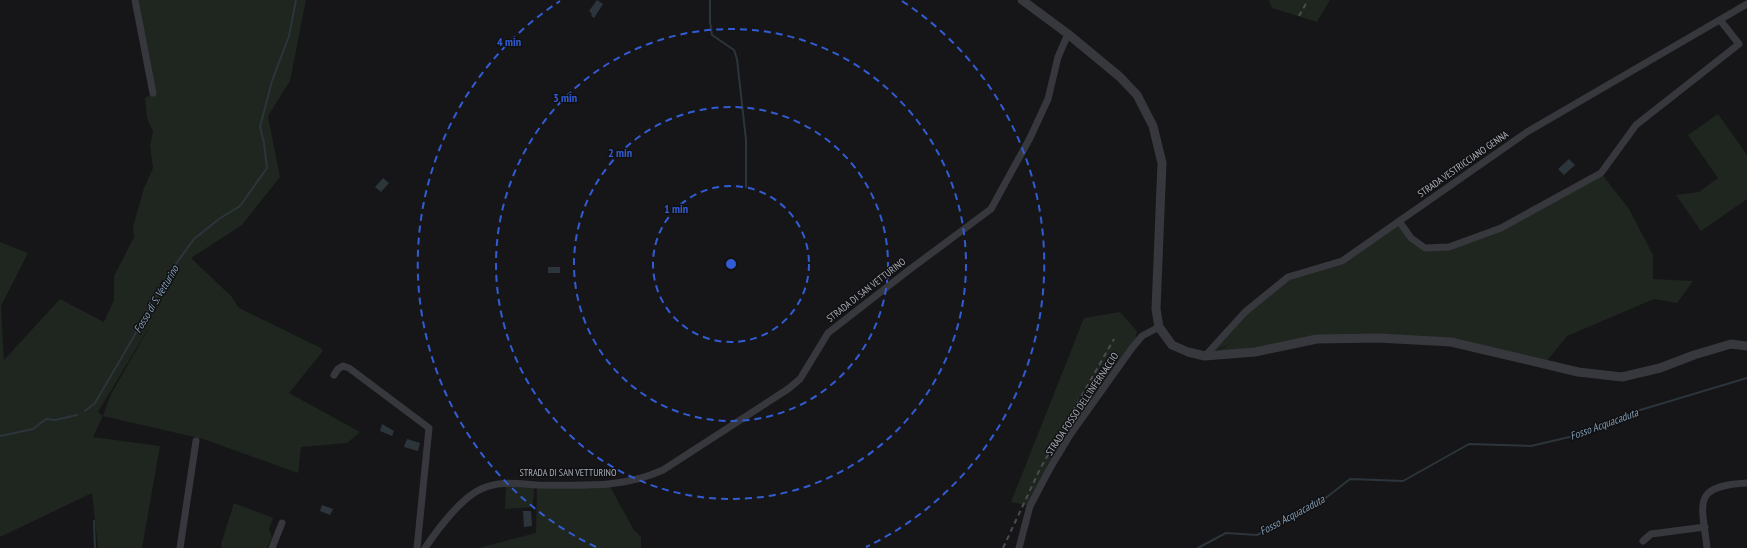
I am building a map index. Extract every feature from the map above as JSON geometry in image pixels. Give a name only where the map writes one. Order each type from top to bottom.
[{"type":"street","points":[[135,0],[153,93]]},
{"type":"street","points":[[1022,0],[1068,34],[1124,81],[1137,95],[1153,126],[1162,163],[1156,309],[1159,327],[1172,345],[1188,352],[1205,356],[1254,352],[1317,339],[1378,338],[1451,342],[1578,372],[1622,377],[1660,368],[1694,354],[1731,344],[1747,346]]},
{"type":"street","name":"STRADA VESTRICCIANO GENNA","points":[[1205,356],[1245,312],[1288,277],[1342,261],[1528,132],[1747,4]]},
{"type":"street","points":[[1399,221],[1411,238],[1425,248],[1449,247],[1501,228],[1601,173],[1636,124],[1739,44],[1720,20]]},
{"type":"street","name":"STRADA DI SAN VETTURINO","points":[[425,548],[436,533],[469,496],[481,489],[506,483],[609,485],[646,478],[663,470],[788,388],[800,378],[828,333],[920,261],[991,209],[1030,138],[1048,99],[1058,57],[1068,34]]},
{"type":"street","name":"STRADA FOSSO DELL'INFERNACCIO","points":[[1018,548],[1030,506],[1070,435],[1132,348],[1142,336],[1159,327]]},
{"type":"street","points":[[334,375],[338,368],[343,366],[349,368],[429,428],[417,548]]},
{"type":"street","points":[[180,548],[196,441]]},
{"type":"street","points":[[1707,548],[1702,507],[1703,498],[1711,490],[1729,484],[1747,483]]},
{"type":"street","points":[[272,548],[282,523]]},
{"type":"street","points":[[1643,541],[1651,534],[1705,526]]},
{"type":"shaded area","points":[[135,0],[306,0],[290,81],[268,116],[280,177],[242,225],[191,258],[231,296],[239,308],[321,348],[323,351],[289,393],[360,432],[347,443],[301,447],[298,473],[203,439],[103,416],[93,437],[160,446],[142,548],[98,548],[92,493],[0,537],[0,242],[28,253],[1,306],[4,360],[60,299],[104,322],[114,300],[114,276],[134,237],[133,227],[144,188],[153,168],[150,145],[153,132],[147,118],[145,98],[153,93]],"holes":[[[157,314],[111,394],[103,416],[98,412]]]},
{"type":"shaded area","points":[[597,0],[603,4],[594,18],[591,16],[592,14],[589,11]]},
{"type":"shaded area","points":[[1269,0],[1330,0],[1317,22],[1272,8]]},
{"type":"shaded area","points":[[1718,114],[1747,155],[1747,199],[1701,231],[1676,195],[1699,192],[1718,178],[1688,135]]},
{"type":"shaded area","points":[[1569,159],[1575,165],[1564,175],[1558,169]]},
{"type":"shaded area","points":[[1601,173],[1629,209],[1653,255],[1653,279],[1693,281],[1677,303],[1654,299],[1567,336],[1547,361],[1451,342],[1317,339],[1211,355],[1233,342],[1205,356],[1245,312],[1288,277],[1342,261],[1399,221],[1425,248],[1449,247],[1501,228]]},
{"type":"shaded area","points":[[383,178],[389,183],[381,192],[375,187]]},
{"type":"shaded area","points":[[548,267],[560,267],[560,273],[548,273]]},
{"type":"shaded area","points":[[1120,312],[1137,331],[1135,344],[1070,435],[1030,506],[1011,502],[1084,318]]},
{"type":"shaded area","points":[[382,424],[394,431],[392,436],[380,431]]},
{"type":"shaded area","points":[[407,439],[420,443],[418,451],[404,447]]},
{"type":"shaded area","points":[[506,483],[534,484],[533,507],[505,509]]},
{"type":"shaded area","points":[[537,485],[609,485],[634,530],[641,537],[641,548],[478,548],[536,533]]},
{"type":"shaded area","points":[[234,503],[273,518],[269,529],[272,537],[267,548],[222,548],[221,544]]},
{"type":"shaded area","points":[[322,505],[333,509],[330,515],[320,511]]},
{"type":"shaded area","points":[[523,511],[531,511],[532,526],[524,527]]},
{"type":"waterway","name":"Fosso di S. Vetturino","points":[[85,411],[95,403],[165,279],[194,239],[219,219],[240,206],[267,168],[264,143],[260,127],[272,81],[289,36],[296,0]]},
{"type":"waterway","points":[[710,0],[710,22],[712,35],[734,50],[737,59],[746,140],[746,187]]},
{"type":"waterway","name":"Fosso Acquacaduta","points":[[1198,548],[1226,533],[1257,535],[1327,497],[1350,479],[1403,481],[1469,444],[1531,446],[1578,435],[1627,414],[1747,378]]},
{"type":"waterway","points":[[0,436],[33,429],[46,419],[55,420],[77,415]]},
{"type":"waterway","points":[[94,521],[95,548]]},
{"type":"railway","points":[[1299,16],[1308,0]]},
{"type":"railway","points":[[1003,548],[1040,469],[1114,339]]}]
